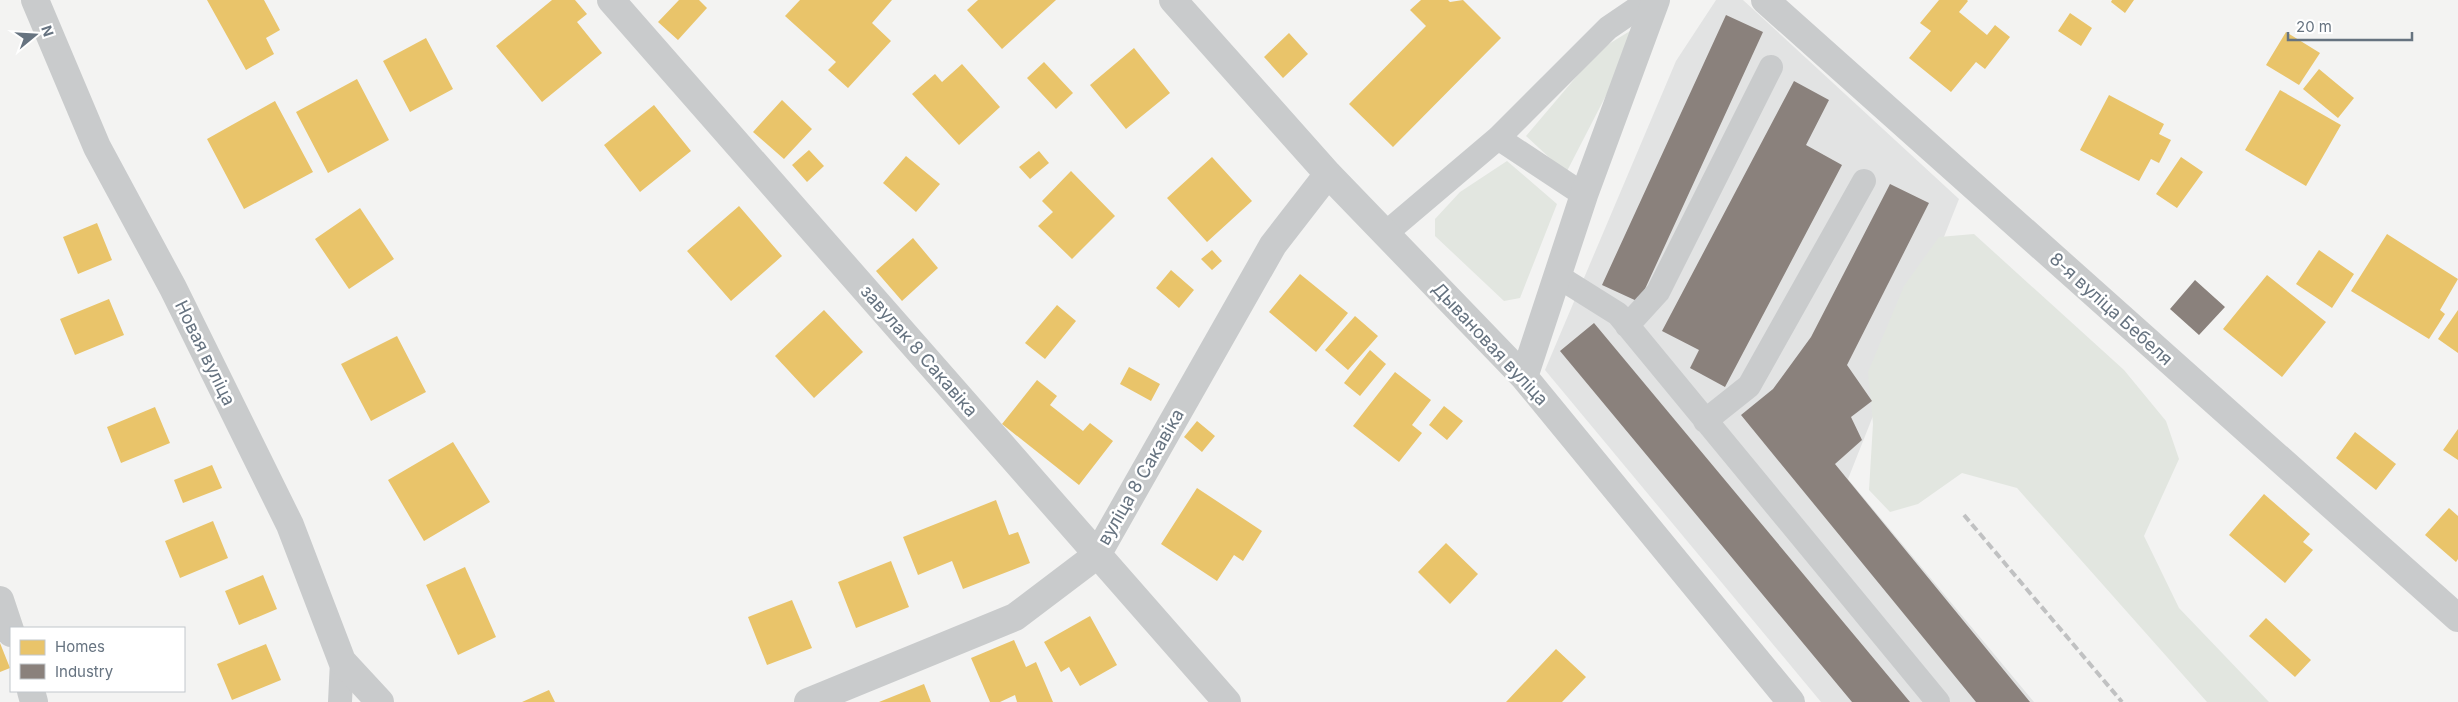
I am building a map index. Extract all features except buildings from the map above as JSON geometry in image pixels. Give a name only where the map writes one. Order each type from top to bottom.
[{"type":"street","name":"Новая вуліца","points":[[35,0],[98,147],[173,288],[290,526],[342,661],[380,702]]},
{"type":"street","name":"завулак 8 Сакавіка","points":[[611,0],[1227,702]]},
{"type":"street","name":"Дывановая вуліца","points":[[1173,0],[1328,174],[1524,377],[1790,702]]},
{"type":"street","points":[[1524,377],[1584,195],[1656,0]]},
{"type":"street","name":"8-я вуліца Бебеля","points":[[1765,0],[2458,618]]},
{"type":"street","name":"вуліца 8 Сакавіка","points":[[808,702],[1015,617],[1097,555],[1273,244],[1328,174]]},
{"type":"street","points":[[0,600],[10,630]]},
{"type":"lane","points":[[1386,233],[1498,138],[1608,28],[1650,0]]},
{"type":"lane","points":[[1627,326],[1658,292],[1771,66]]},
{"type":"lane","points":[[1498,138],[1584,195]]},
{"type":"lane","points":[[1705,421],[1749,386],[1864,180]]},
{"type":"lane","points":[[1558,277],[1618,314],[1938,702]]},
{"type":"lane","points":[[340,702],[342,661]]},
{"type":"shaded area","points":[[1716,0],[1743,0],[1959,199],[1848,479],[2034,702],[1821,702],[1545,370],[1676,61]]},
{"type":"shaded area","points":[[1630,31],[1632,45],[1566,173],[1526,136],[1599,50]]},
{"type":"shaded area","points":[[1507,161],[1557,204],[1520,298],[1504,301],[1435,236],[1435,219],[1460,192]]},
{"type":"shaded area","points":[[1974,234],[2124,370],[2166,421],[2179,459],[2144,536],[2179,608],[2269,702],[2207,702],[2017,488],[1962,473],[1918,504],[1890,512],[1869,490],[1873,424],[1868,372],[1904,286],[1939,237]]},
{"type":"railway","points":[[1964,515],[2122,702]]}]
